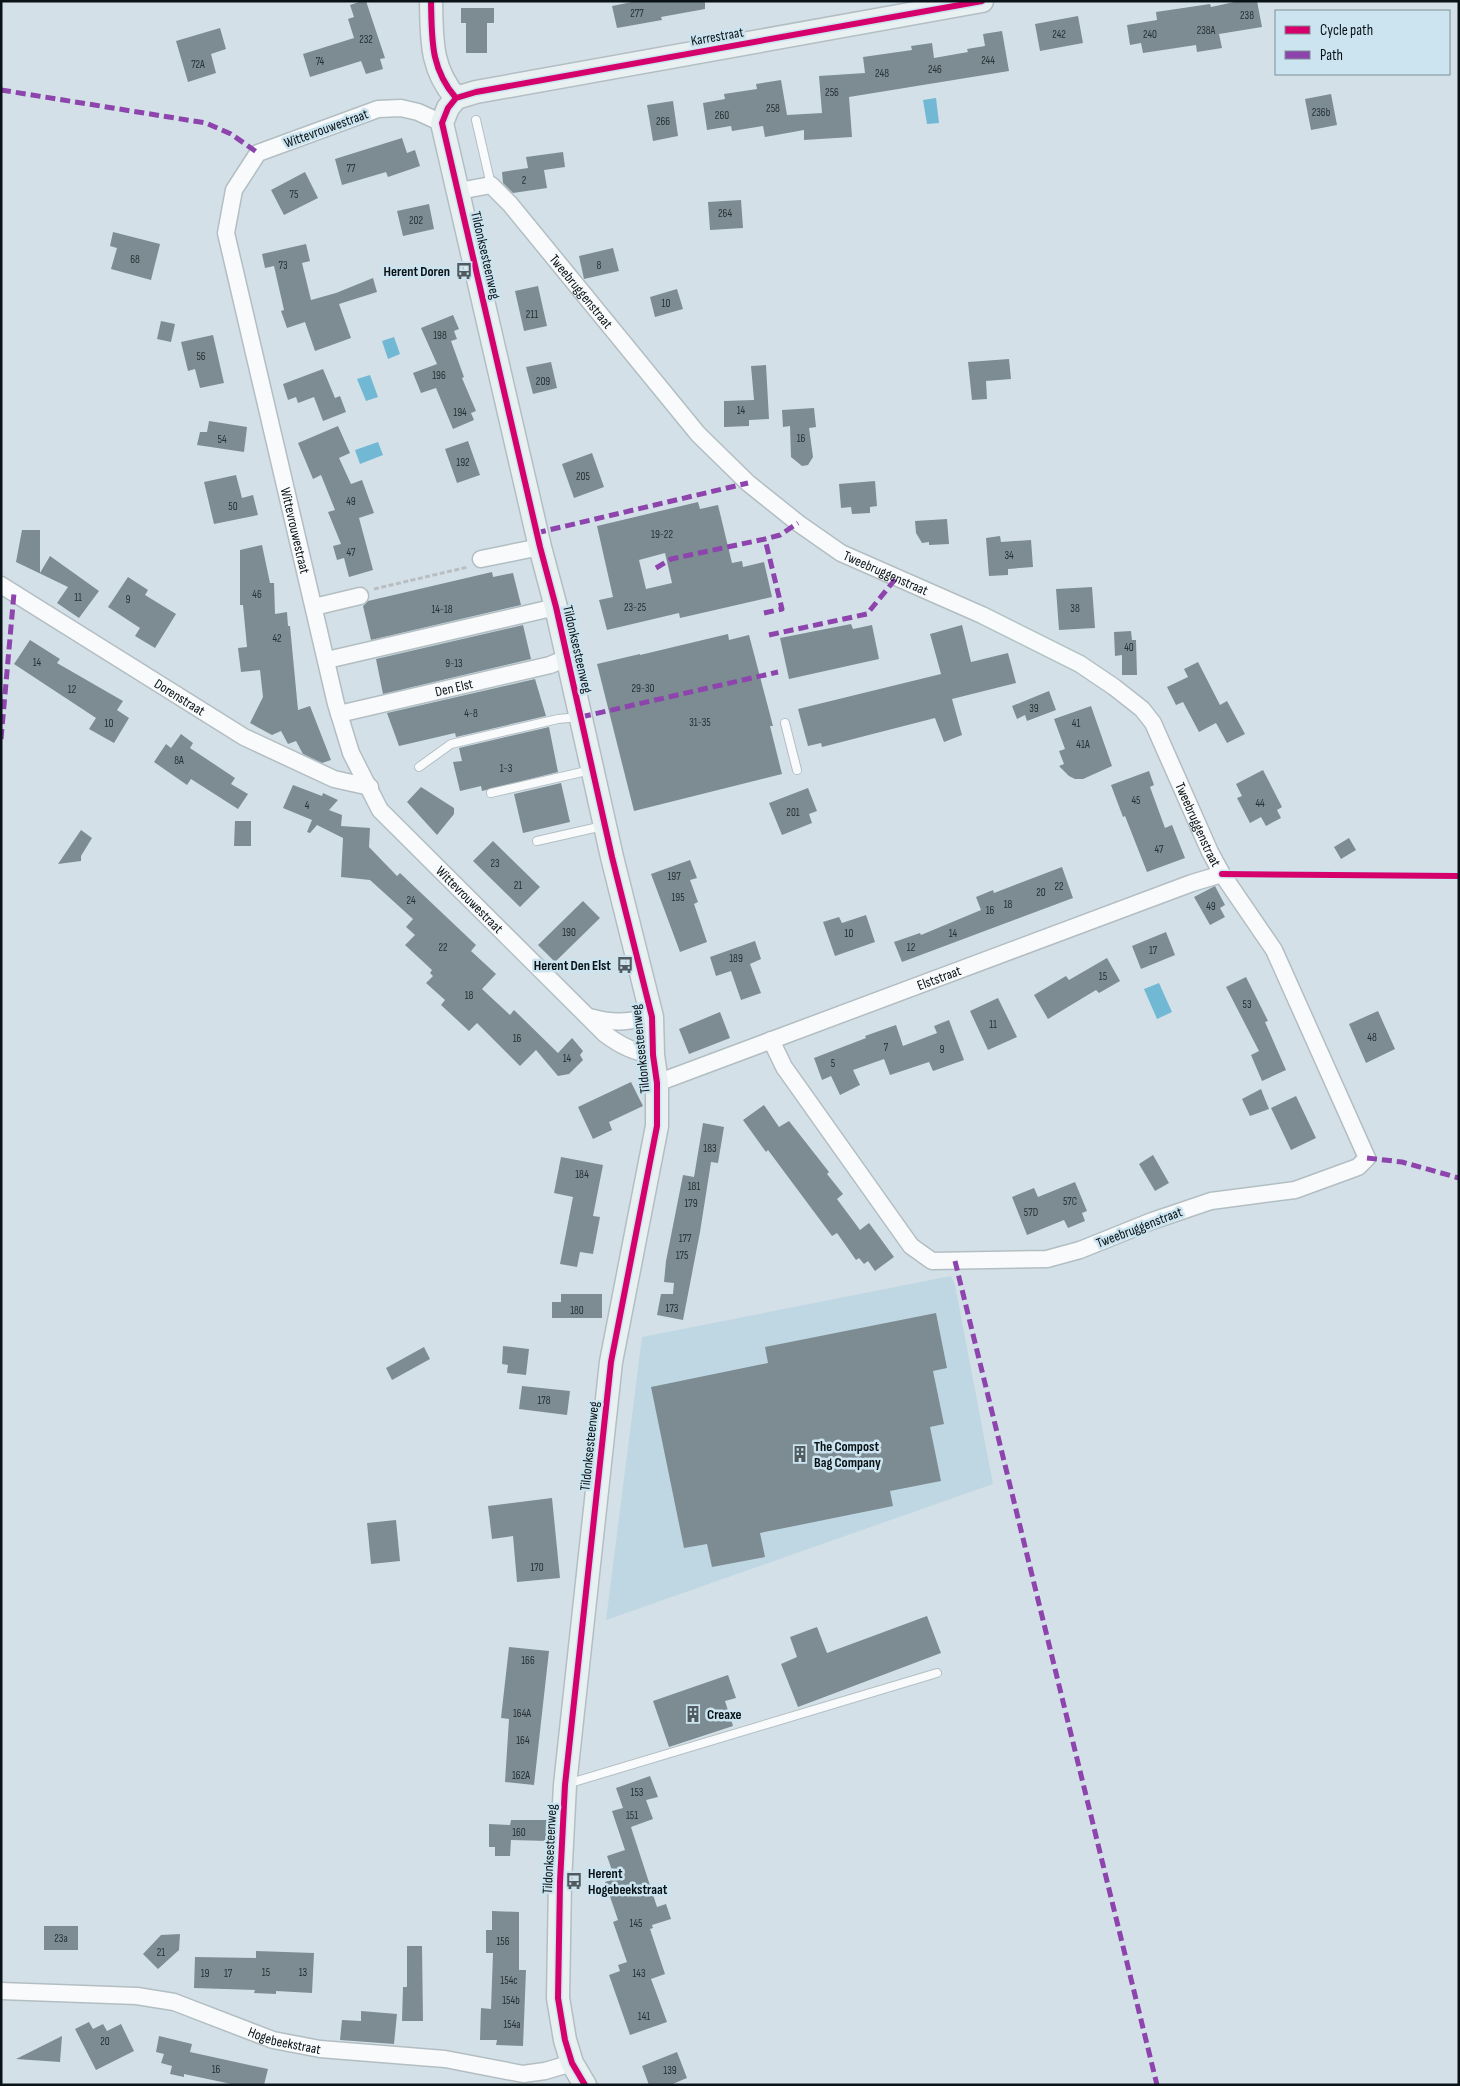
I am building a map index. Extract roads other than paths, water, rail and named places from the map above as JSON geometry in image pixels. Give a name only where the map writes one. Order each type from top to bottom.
[{"type":"street","points":[[431,1],[434,59],[446,87],[456,98],[448,108],[442,123]]},
{"type":"street","name":"Karrestraat","points":[[456,98],[476,92],[982,1]]},
{"type":"street","name":"Wittevrouwestraat","points":[[442,123],[418,112],[401,108],[378,110],[258,153],[234,190],[226,233],[339,714],[351,753],[370,787],[380,810],[606,1034],[620,1046],[634,1052],[653,1055]]},
{"type":"street","name":"Tildonksesteenweg","points":[[442,123],[540,547],[556,607],[605,825],[652,1017],[653,1055],[658,1083],[657,1126],[611,1362],[565,1785],[560,1882],[558,1998],[565,2040],[572,2063],[585,2085]]},
{"type":"street","points":[[459,190],[491,186]]},
{"type":"street","name":"Tweebruggenstraat","points":[[491,186],[510,204],[698,434],[748,483],[798,523],[841,553],[982,615],[1080,664],[1114,686],[1142,709],[1153,723],[1210,852],[1222,874],[1274,950],[1367,1158],[1358,1167],[1295,1190],[1212,1201],[1152,1221],[1080,1250],[1047,1259],[932,1262],[911,1246],[784,1067],[771,1040]]},
{"type":"street","points":[[481,559],[540,547]]},
{"type":"street","name":"Dorenstraat","points":[[1,585],[244,737],[334,779],[370,787]]},
{"type":"street","points":[[314,607],[360,596]]},
{"type":"street","points":[[327,660],[556,607]]},
{"type":"street","name":"Den Elst","points":[[339,714],[550,665],[567,658]]},
{"type":"street","name":"Elststraat","points":[[658,1083],[1192,882],[1222,874]]},
{"type":"street","points":[[589,1017],[608,1022],[623,1023],[652,1017]]},
{"type":"street","name":"Hogebeekstraat","points":[[1,1992],[137,1996],[174,2002],[273,2040],[320,2049],[445,2059],[523,2074],[545,2071],[572,2063]]},
{"type":"lane","points":[[476,120],[491,186]]},
{"type":"lane","points":[[419,767],[452,744],[558,719],[581,717]]},
{"type":"lane","points":[[785,723],[797,770]]},
{"type":"lane","points":[[491,793],[593,770]]},
{"type":"lane","points":[[537,841],[605,825]]},
{"type":"lane","points":[[565,1785],[937,1673]]},
{"type":"water","points":[[936,98],[939,123],[927,124],[923,100]]},
{"type":"water","points":[[394,337],[400,354],[388,359],[382,341]]},
{"type":"water","points":[[370,375],[378,397],[366,401],[357,379]]},
{"type":"water","points":[[378,442],[383,455],[360,464],[355,450]]},
{"type":"water","points":[[1159,983],[1172,1012],[1157,1019],[1144,989]]},
{"type":"place","name":"Herent Doren","points":[[464,271]]},
{"type":"place","name":"Herent Den Elst","points":[[625,965]]},
{"type":"place","name":"The Compost Bag Company","points":[[800,1454]]},
{"type":"place","name":"Creaxe","points":[[693,1714]]},
{"type":"place","name":"Herent Hogebeekstraat","points":[[574,1881]]}]
